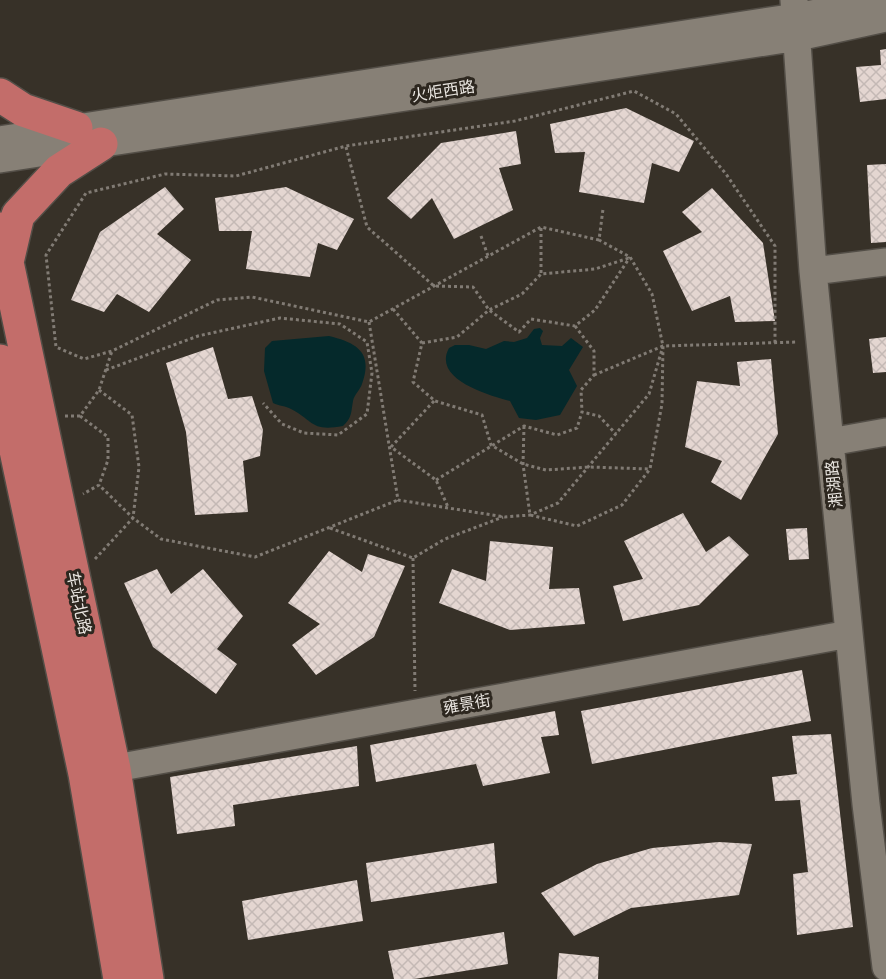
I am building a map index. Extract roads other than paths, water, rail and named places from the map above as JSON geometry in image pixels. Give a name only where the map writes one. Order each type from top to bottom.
[{"type":"main road","points":[[0,95],[22,110],[89,136],[18,215],[7,263]]},
{"type":"main road","name":"车站北路","points":[[0,229],[74,581],[100,771],[120,979]]},
{"type":"main road","name":"车站北路","points":[[0,361],[8,413],[100,771],[147,979]]},
{"type":"street","name":"火炬西路","points":[[0,159],[89,136],[796,18],[884,0]]},
{"type":"street","name":"火炬西路","points":[[796,18],[886,18]]},
{"type":"street","name":"湘湖路","points":[[796,18],[813,271],[849,634],[876,801],[886,967]]},
{"type":"street","name":"火炬西路","points":[[0,140],[89,136]]},
{"type":"street","points":[[813,271],[886,262]]},
{"type":"street","points":[[830,442],[886,432]]},
{"type":"street","name":"雍景街","points":[[100,771],[849,634]]},
{"type":"water","points":[[540,328],[543,331],[540,338],[542,345],[562,346],[571,338],[583,347],[569,370],[577,386],[560,415],[536,420],[519,418],[510,401],[489,395],[465,384],[448,369],[446,359],[449,348],[455,345],[486,349],[504,341],[514,342],[527,338],[534,329]]},
{"type":"water","points":[[329,336],[355,346],[364,357],[366,364],[362,384],[354,399],[348,420],[343,426],[325,428],[314,424],[289,408],[273,403],[264,371],[265,348],[272,341]]}]
